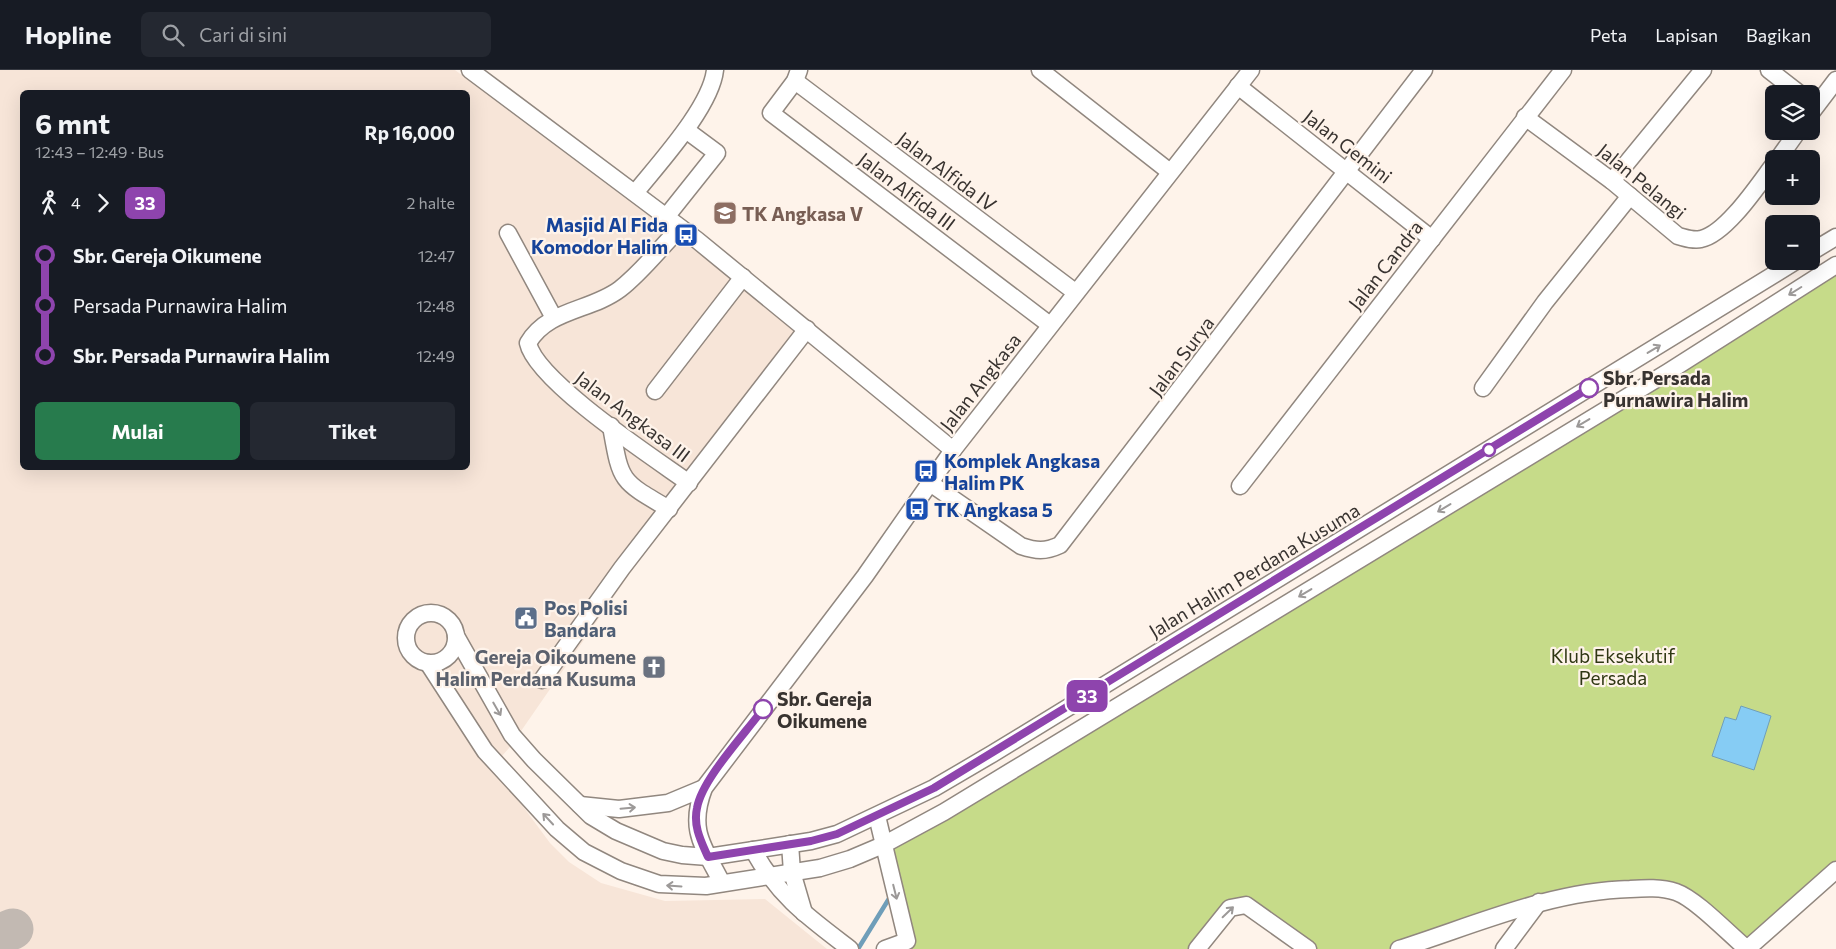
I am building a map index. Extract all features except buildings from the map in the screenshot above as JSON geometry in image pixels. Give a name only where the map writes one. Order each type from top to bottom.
[{"type":"street","points":[[470,70],[635,193],[743,277],[954,450]]},
{"type":"street","points":[[635,193],[686,130],[713,82],[715,70]]},
{"type":"street","points":[[1040,70],[1170,172]]},
{"type":"street","name":"Jalan Surya","points":[[930,482],[1021,546],[1049,551],[1060,545],[1424,70]]},
{"type":"street","name":"Jalan Candra","points":[[1240,486],[1563,70]]},
{"type":"street","points":[[1612,181],[1704,70]]},
{"type":"street","points":[[1769,70],[1788,85]]},
{"type":"street","name":"Jalan Alfida IV","points":[[797,75],[1075,292]]},
{"type":"street","name":"Jalan Alfida III","points":[[797,75],[772,114],[1050,325]]},
{"type":"street","name":"Jalan Angkasa","points":[[722,883],[708,857],[697,830],[697,808],[704,788],[864,576],[954,450],[1245,75]]},
{"type":"street","name":"Jalan Gemini","points":[[1245,75],[1348,171],[1432,238]]},
{"type":"street","points":[[1820,99],[1836,80]]},
{"type":"street","name":"Jalan Pelangi","points":[[1525,117],[1612,181],[1678,236],[1690,240],[1712,235],[1727,222],[1765,175]]},
{"type":"street","points":[[666,217],[718,153],[686,130]]},
{"type":"street","points":[[1483,388],[1550,295],[1630,196]]},
{"type":"street","name":"Jalan Angkasa III","points":[[680,228],[622,288],[598,301],[554,318],[535,332],[528,343],[532,353],[567,393],[689,483]]},
{"type":"street","points":[[508,233],[554,318]]},
{"type":"street","points":[[1820,247],[1836,237]]},
{"type":"street","points":[[428,663],[485,751],[557,828],[584,852],[621,871],[659,884],[706,886],[820,868],[850,859],[883,845],[942,812],[1668,372],[1836,265]]},
{"type":"street","name":"Jalan Halim Perdana Kusuma","points":[[456,636],[512,735],[534,760],[591,816],[647,846],[682,855],[708,857],[790,844],[837,834],[877,816],[992,754],[1781,270]]},
{"type":"street","points":[[655,391],[743,277]]},
{"type":"street","points":[[542,680],[669,508],[807,329]]},
{"type":"street","points":[[611,426],[618,465],[623,477],[637,490],[669,508]]},
{"type":"street","points":[[427,614],[440,614],[450,621],[456,636],[456,644],[448,656],[436,663],[428,663],[418,660],[407,645],[406,636],[415,619],[427,614]]},
{"type":"street","points":[[580,805],[619,809],[668,803],[704,788]]},
{"type":"street","points":[[877,816],[907,941],[885,949]]},
{"type":"street","points":[[790,844],[792,872],[804,913]]},
{"type":"street","points":[[753,850],[767,876],[791,904],[849,948]]},
{"type":"street","points":[[1399,949],[1539,902],[1589,892],[1642,888],[1668,890],[1688,898],[1747,949],[1836,870]]},
{"type":"street","points":[[1504,949],[1539,902]]},
{"type":"street","points":[[1197,949],[1230,908],[1246,904],[1308,949]]},
{"type":"shaded area","points":[[0,70],[455,70],[810,336],[691,485],[510,747],[493,766],[550,843],[569,862],[601,883],[665,901],[765,899],[827,949],[0,949]]},
{"type":"green space","name":"Klub Eksekutif Persada","points":[[1836,265],[1836,869],[1747,949],[1676,892],[1622,889],[1398,949],[1308,949],[1238,905],[1197,949],[908,949],[883,845]]},
{"type":"water","points":[[1741,706],[1771,716],[1754,770],[1712,756],[1725,717],[1736,720]]},
{"type":"waterway","points":[[858,949],[890,897]]},
{"type":"taxiway","points":[[0,934],[13,929]]},
{"type":"bus line","name":"33","points":[[763,709],[704,788],[696,817],[697,830],[708,857],[811,841],[837,834],[934,788],[1589,388]]},
{"type":"place","name":"TK Angkasa V","points":[[725,213]]},
{"type":"place","name":"Masjid Al Fida Komodor Halim","points":[[686,235]]},
{"type":"place","name":"Sbr. Persada Purnawira Halim","points":[[1589,388]]},
{"type":"place","name":"Komplek Angkasa Halim PK","points":[[926,471]]},
{"type":"place","name":"TK Angkasa 5","points":[[917,509]]},
{"type":"place","name":"Pos Polisi Bandara","points":[[526,618]]},
{"type":"place","name":"Gereja Oikoumene Halim Perdana Kusuma","points":[[654,667]]},
{"type":"place","name":"Sbr. Gereja Oikumene","points":[[763,709]]}]
